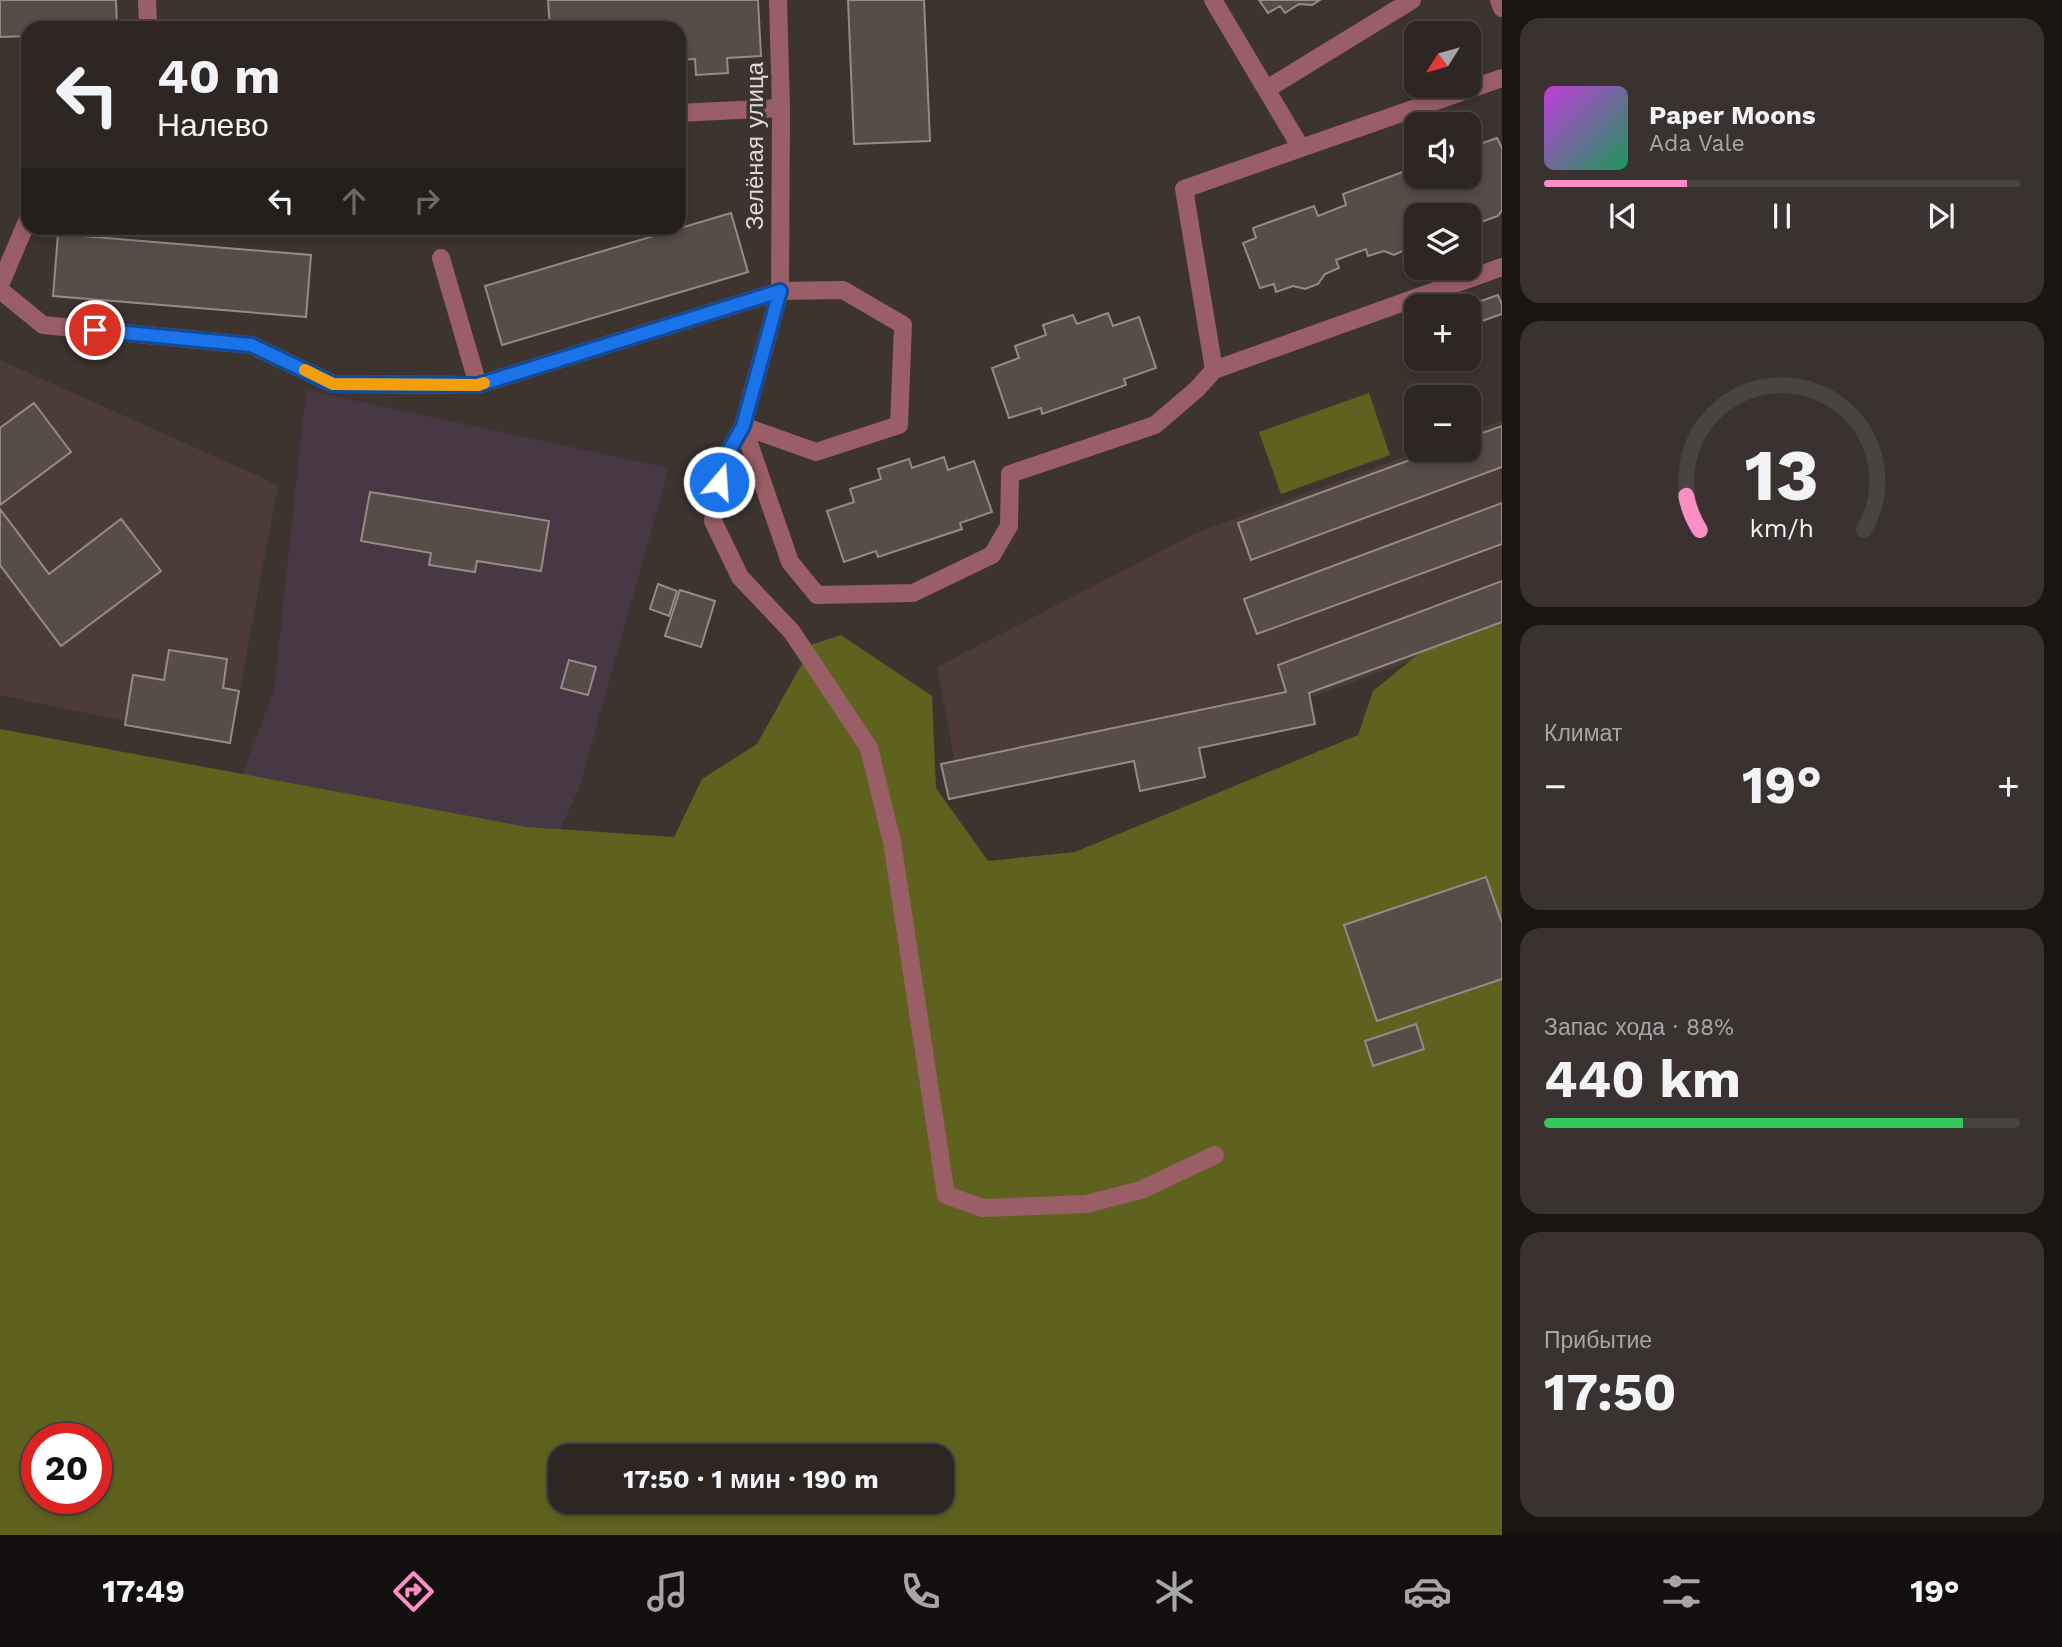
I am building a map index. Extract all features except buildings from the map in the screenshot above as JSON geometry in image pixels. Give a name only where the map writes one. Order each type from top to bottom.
[{"type":"street","points":[[147,0],[148,21]]},
{"type":"street","name":"Зелёная улица","points":[[778,0],[781,108],[780,291]]},
{"type":"street","points":[[1213,0],[1301,148]]},
{"type":"street","points":[[1267,89],[1412,0]]},
{"type":"street","points":[[1499,0],[1502,8]]},
{"type":"street","points":[[1214,370],[1184,189],[1502,78]]},
{"type":"street","points":[[686,114],[781,108]]},
{"type":"street","points":[[0,285],[21,235]]},
{"type":"street","points":[[441,258],[478,385]]},
{"type":"street","points":[[743,426],[790,562],[817,595],[913,593],[992,555],[1009,526],[1010,474],[1155,425],[1197,389],[1214,370],[1502,267]]},
{"type":"street","points":[[0,290],[43,325],[251,345],[333,384],[478,385],[780,291],[843,290],[903,325],[899,425],[816,452],[743,426]]},
{"type":"street","points":[[780,291],[743,426],[722,463],[713,521],[740,577],[792,632],[869,748],[892,842],[946,1195],[983,1208],[1086,1205],[1141,1190],[1215,1155]]},
{"type":"shaded area","points":[[0,360],[278,485],[230,743],[0,695]]},
{"type":"shaded area","points":[[306,390],[669,468],[579,789],[395,1185],[144,1038],[274,690]]},
{"type":"shaded area","points":[[1369,393],[1390,455],[1281,494],[1259,432]]},
{"type":"shaded area","points":[[1502,420],[1502,628],[1254,718],[957,774],[937,667],[1196,533],[1404,457],[1404,462],[1481,462],[1481,428]]},
{"type":"shaded area","points":[[1502,618],[1502,1535],[0,1535],[0,729],[527,827],[674,837],[702,779],[757,744],[813,644],[841,635],[932,696],[936,788],[988,861],[1075,852],[1358,735],[1373,691],[1426,648]]},
{"type":"slow traffic","points":[[305,370],[333,384],[484,383]]},
{"type":"route","points":[[95,330],[251,345],[333,384],[478,385],[780,291],[743,426],[722,463],[719,482]]}]
